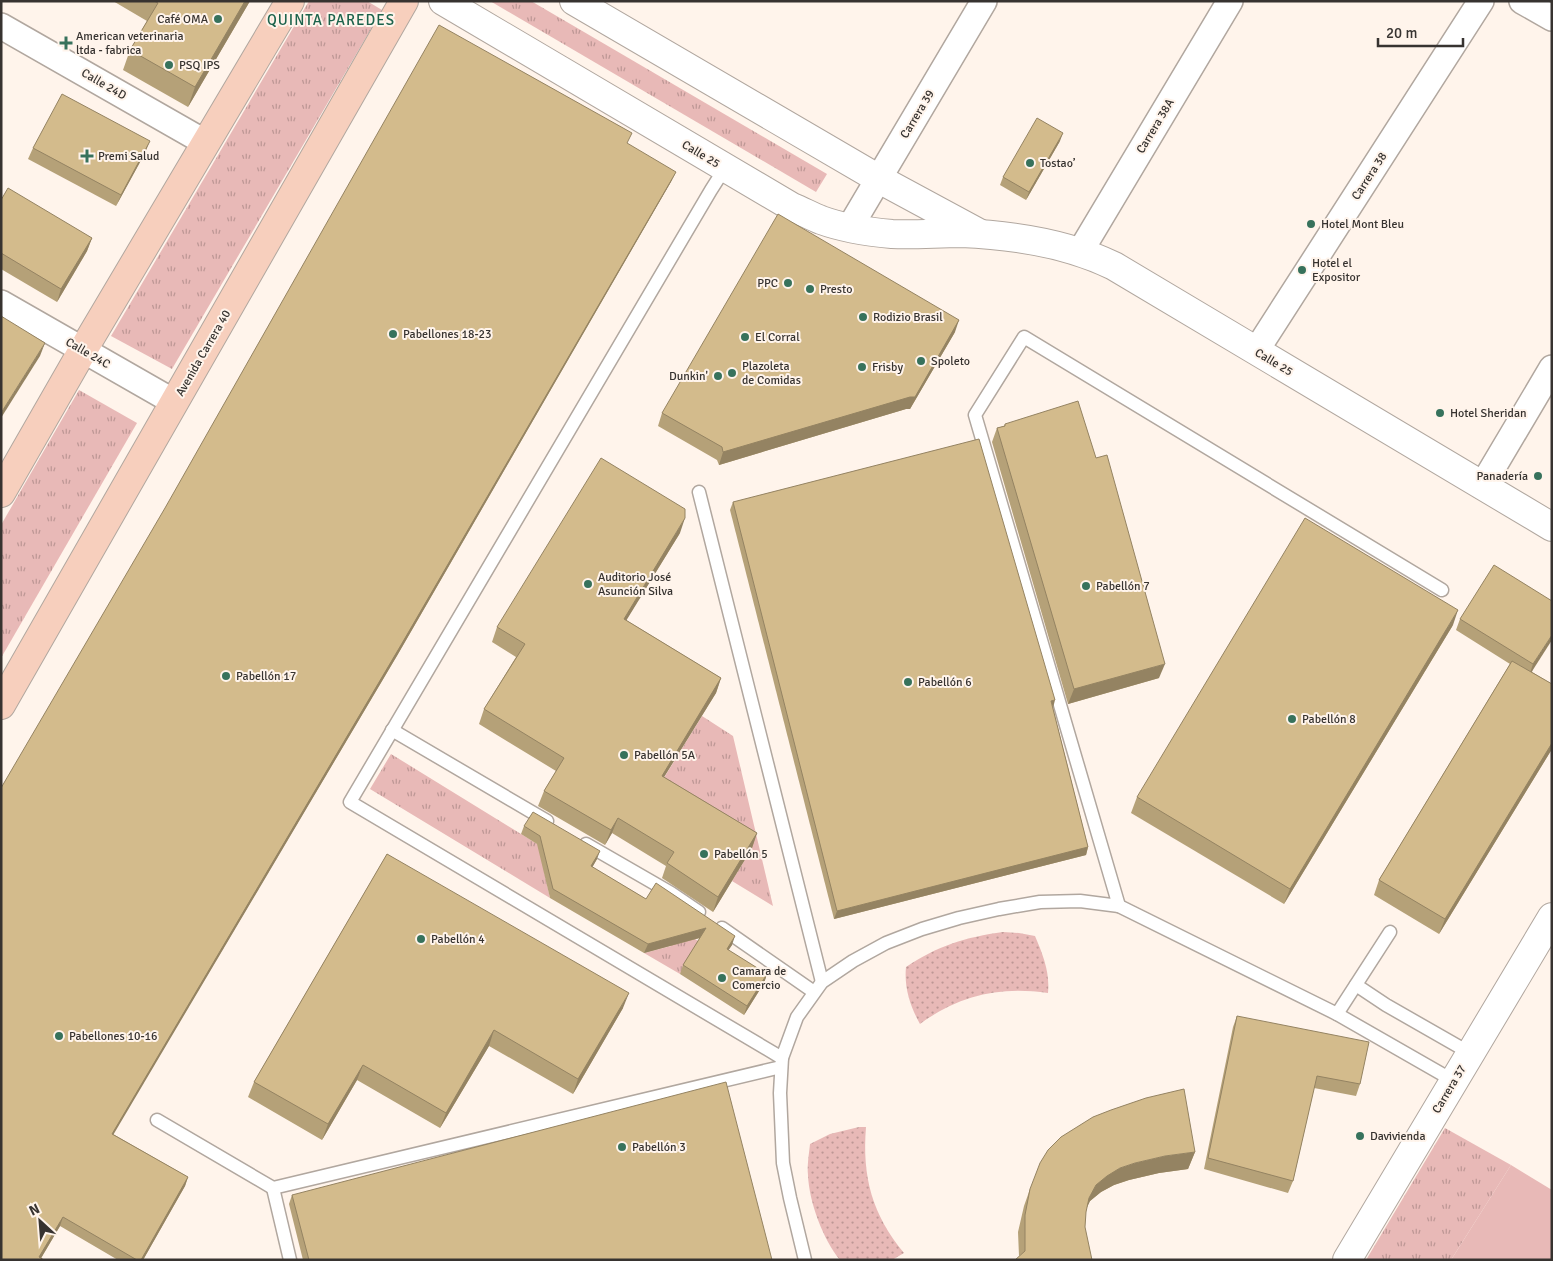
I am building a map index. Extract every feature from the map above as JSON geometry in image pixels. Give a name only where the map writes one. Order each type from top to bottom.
[{"type":"main road","points":[[1,493],[83,350],[290,1]]},
{"type":"main road","name":"Avenida Carrera 40","points":[[1,705],[404,1]]},
{"type":"street","name":"Calle 25","points":[[443,1],[792,207],[821,220],[850,228],[892,234],[982,235],[1036,241],[1080,252],[1114,266],[1552,527]]},
{"type":"street","name":"Calle 25","points":[[574,1],[879,179],[982,235]]},
{"type":"street","name":"Carrera 39","points":[[850,228],[984,1]]},
{"type":"street","name":"Carrera 38A","points":[[1080,252],[1230,1]]},
{"type":"street","name":"Carrera 38","points":[[1256,351],[1481,1]]},
{"type":"street","points":[[1522,1],[1552,18]]},
{"type":"street","name":"Calle 24D","points":[[1,26],[206,143]]},
{"type":"street","name":"Calle 24C","points":[[1,303],[174,402]]},
{"type":"street","points":[[1482,486],[1552,368]]},
{"type":"street","name":"Carrera 37","points":[[1347,1260],[1552,917]]},
{"type":"lane","points":[[726,168],[706,198],[350,802],[782,1063]]},
{"type":"lane","points":[[1119,906],[975,415],[1024,337],[1442,590]]},
{"type":"lane","points":[[699,492],[818,987]]},
{"type":"lane","points":[[392,730],[559,828]]},
{"type":"lane","points":[[576,838],[671,893],[818,987]]},
{"type":"lane","points":[[805,1260],[783,1163],[780,1111],[782,1063],[797,1017],[818,987],[853,961],[886,943],[922,929],[959,918],[1040,902],[1080,901],[1119,906],[1337,1014],[1454,1081]]},
{"type":"lane","points":[[1337,1014],[1390,932]]},
{"type":"lane","points":[[1356,985],[1386,1005],[1470,1053]]},
{"type":"lane","points":[[157,1120],[273,1188],[782,1063]]},
{"type":"lane","points":[[273,1188],[290,1260]]},
{"type":"green space","points":[[309,1],[367,1],[382,10],[172,369],[111,336]]},
{"type":"green space","points":[[490,1],[531,1],[827,174],[816,192]]},
{"type":"green space","points":[[79,390],[137,423],[1,658],[1,525]]},
{"type":"green space","points":[[702,716],[733,736],[773,906],[732,881],[752,848],[625,841]]},
{"type":"green space","points":[[391,754],[570,864],[544,871],[550,898],[370,789]]},
{"type":"green space","points":[[663,920],[700,942],[680,974],[644,953],[671,946]]},
{"type":"green space","points":[[1003,932],[1035,936],[1047,971],[1048,993],[1013,991],[981,995],[950,1006],[920,1024],[909,996],[906,982],[906,967],[929,953],[952,944]]},
{"type":"green space","points":[[866,1127],[865,1145],[868,1179],[877,1209],[884,1224],[904,1253],[892,1260],[840,1260],[828,1242],[818,1220],[811,1197],[808,1171],[810,1144],[830,1134]]},
{"type":"green space","points":[[1445,1128],[1511,1165],[1451,1260],[1366,1260]]},
{"type":"green space","points":[[1511,1165],[1552,1190],[1552,1260],[1451,1260]]},
{"type":"building","points":[[154,1],[245,1],[195,87],[130,50],[158,3]]},
{"type":"building","points":[[439,25],[632,133],[627,143],[676,172],[401,645],[112,1134],[188,1177],[141,1260],[137,1260],[63,1217],[39,1257],[44,1260],[1,1260],[1,788],[165,508]]},
{"type":"building","name":"Premi Salud","points":[[62,94],[150,141],[121,195],[33,148]]},
{"type":"building","name":"Tostao’","points":[[1037,118],[1063,133],[1029,192],[1003,177]]},
{"type":"building","points":[[8,188],[92,238],[61,289],[1,253],[1,200]]},
{"type":"building","name":"Plazoleta de Comidas","points":[[778,214],[959,320],[915,397],[723,452],[722,447],[662,413]]},
{"type":"building","points":[[1,316],[45,343],[1,413]]},
{"type":"building","name":"Pabellón 7","points":[[1078,401],[1096,458],[1107,455],[1165,664],[1074,689],[997,428]]},
{"type":"building","name":"Pabellón 6","points":[[979,439],[1055,700],[1051,701],[1088,847],[837,911],[733,502]]},
{"type":"building","points":[[601,458],[685,509],[685,518],[624,619],[721,678],[662,776],[757,833],[718,897],[667,863],[674,852],[618,818],[611,830],[544,791],[564,758],[484,709],[525,644],[497,627]]},
{"type":"building","name":"Pabellón 8","points":[[1305,518],[1458,610],[1290,889],[1137,797]]},
{"type":"building","points":[[1494,565],[1552,601],[1552,635],[1533,664],[1460,619]]},
{"type":"building","points":[[1512,661],[1552,684],[1552,743],[1445,919],[1379,880]]},
{"type":"building","points":[[533,812],[600,851],[591,866],[646,899],[656,883],[735,936],[727,949],[767,974],[747,1006],[683,965],[706,928],[648,944],[553,889],[540,836],[524,826]]},
{"type":"building","name":"Pabellón 4","points":[[387,854],[629,993],[578,1079],[494,1030],[446,1113],[363,1065],[328,1124],[254,1082]]},
{"type":"building","points":[[1237,1016],[1369,1042],[1360,1084],[1317,1076],[1293,1181],[1208,1158]]},
{"type":"building","name":"Pabellón 3","points":[[726,1082],[772,1260],[309,1260],[292,1195]]},
{"type":"building","points":[[1184,1089],[1195,1152],[1165,1156],[1120,1168],[1096,1185],[1089,1198],[1085,1227],[1092,1260],[1015,1260],[1025,1251],[1025,1215],[1030,1189],[1040,1163],[1048,1150],[1061,1137],[1093,1117],[1146,1098]]},
{"type":"place","name":"Café OMA","points":[[218,19]]},
{"type":"place","name":"American veterinaria ltda - fabrica","points":[[66,43]]},
{"type":"place","name":"PSQ IPS","points":[[169,65]]},
{"type":"place","name":"Premi Salud","points":[[87,156]]},
{"type":"place","name":"Tostao’","points":[[1030,163]]},
{"type":"place","name":"Hotel Mont Bleu","points":[[1311,224]]},
{"type":"place","name":"Hotel el Expositor","points":[[1302,270]]},
{"type":"place","name":"PPC","points":[[788,283]]},
{"type":"place","name":"Presto","points":[[810,289]]},
{"type":"place","name":"Rodizio Brasil","points":[[863,317]]},
{"type":"place","name":"Pabellones 18-23","points":[[393,334]]},
{"type":"place","name":"El Corral","points":[[745,337]]},
{"type":"place","name":"Spoleto","points":[[921,361]]},
{"type":"place","name":"Frisby","points":[[862,367]]},
{"type":"place","name":"Plazoleta de Comidas","points":[[732,373]]},
{"type":"place","name":"Dunkin'","points":[[718,376]]},
{"type":"place","name":"Hotel Sheridan","points":[[1440,413]]},
{"type":"place","name":"Panadería","points":[[1538,476]]},
{"type":"place","name":"Auditorio José Asunción Silva","points":[[588,584]]},
{"type":"place","name":"Pabellón 7","points":[[1086,586]]},
{"type":"place","name":"Pabellón 17","points":[[226,676]]},
{"type":"place","name":"Pabellón 6","points":[[908,682]]},
{"type":"place","name":"Pabellón 8","points":[[1292,719]]},
{"type":"place","name":"Pabellón 5A","points":[[624,755]]},
{"type":"place","name":"Pabellón 5","points":[[704,854]]},
{"type":"place","name":"Pabellón 4","points":[[421,939]]},
{"type":"place","name":"Camara de Comercio","points":[[722,978]]},
{"type":"place","name":"Pabellones 10-16","points":[[59,1036]]},
{"type":"place","name":"Davivienda","points":[[1360,1136]]},
{"type":"place","name":"Pabellón 3","points":[[622,1147]]},
{"type":"district","name":"QUINTA PAREDES","points":[[331,20]]}]
